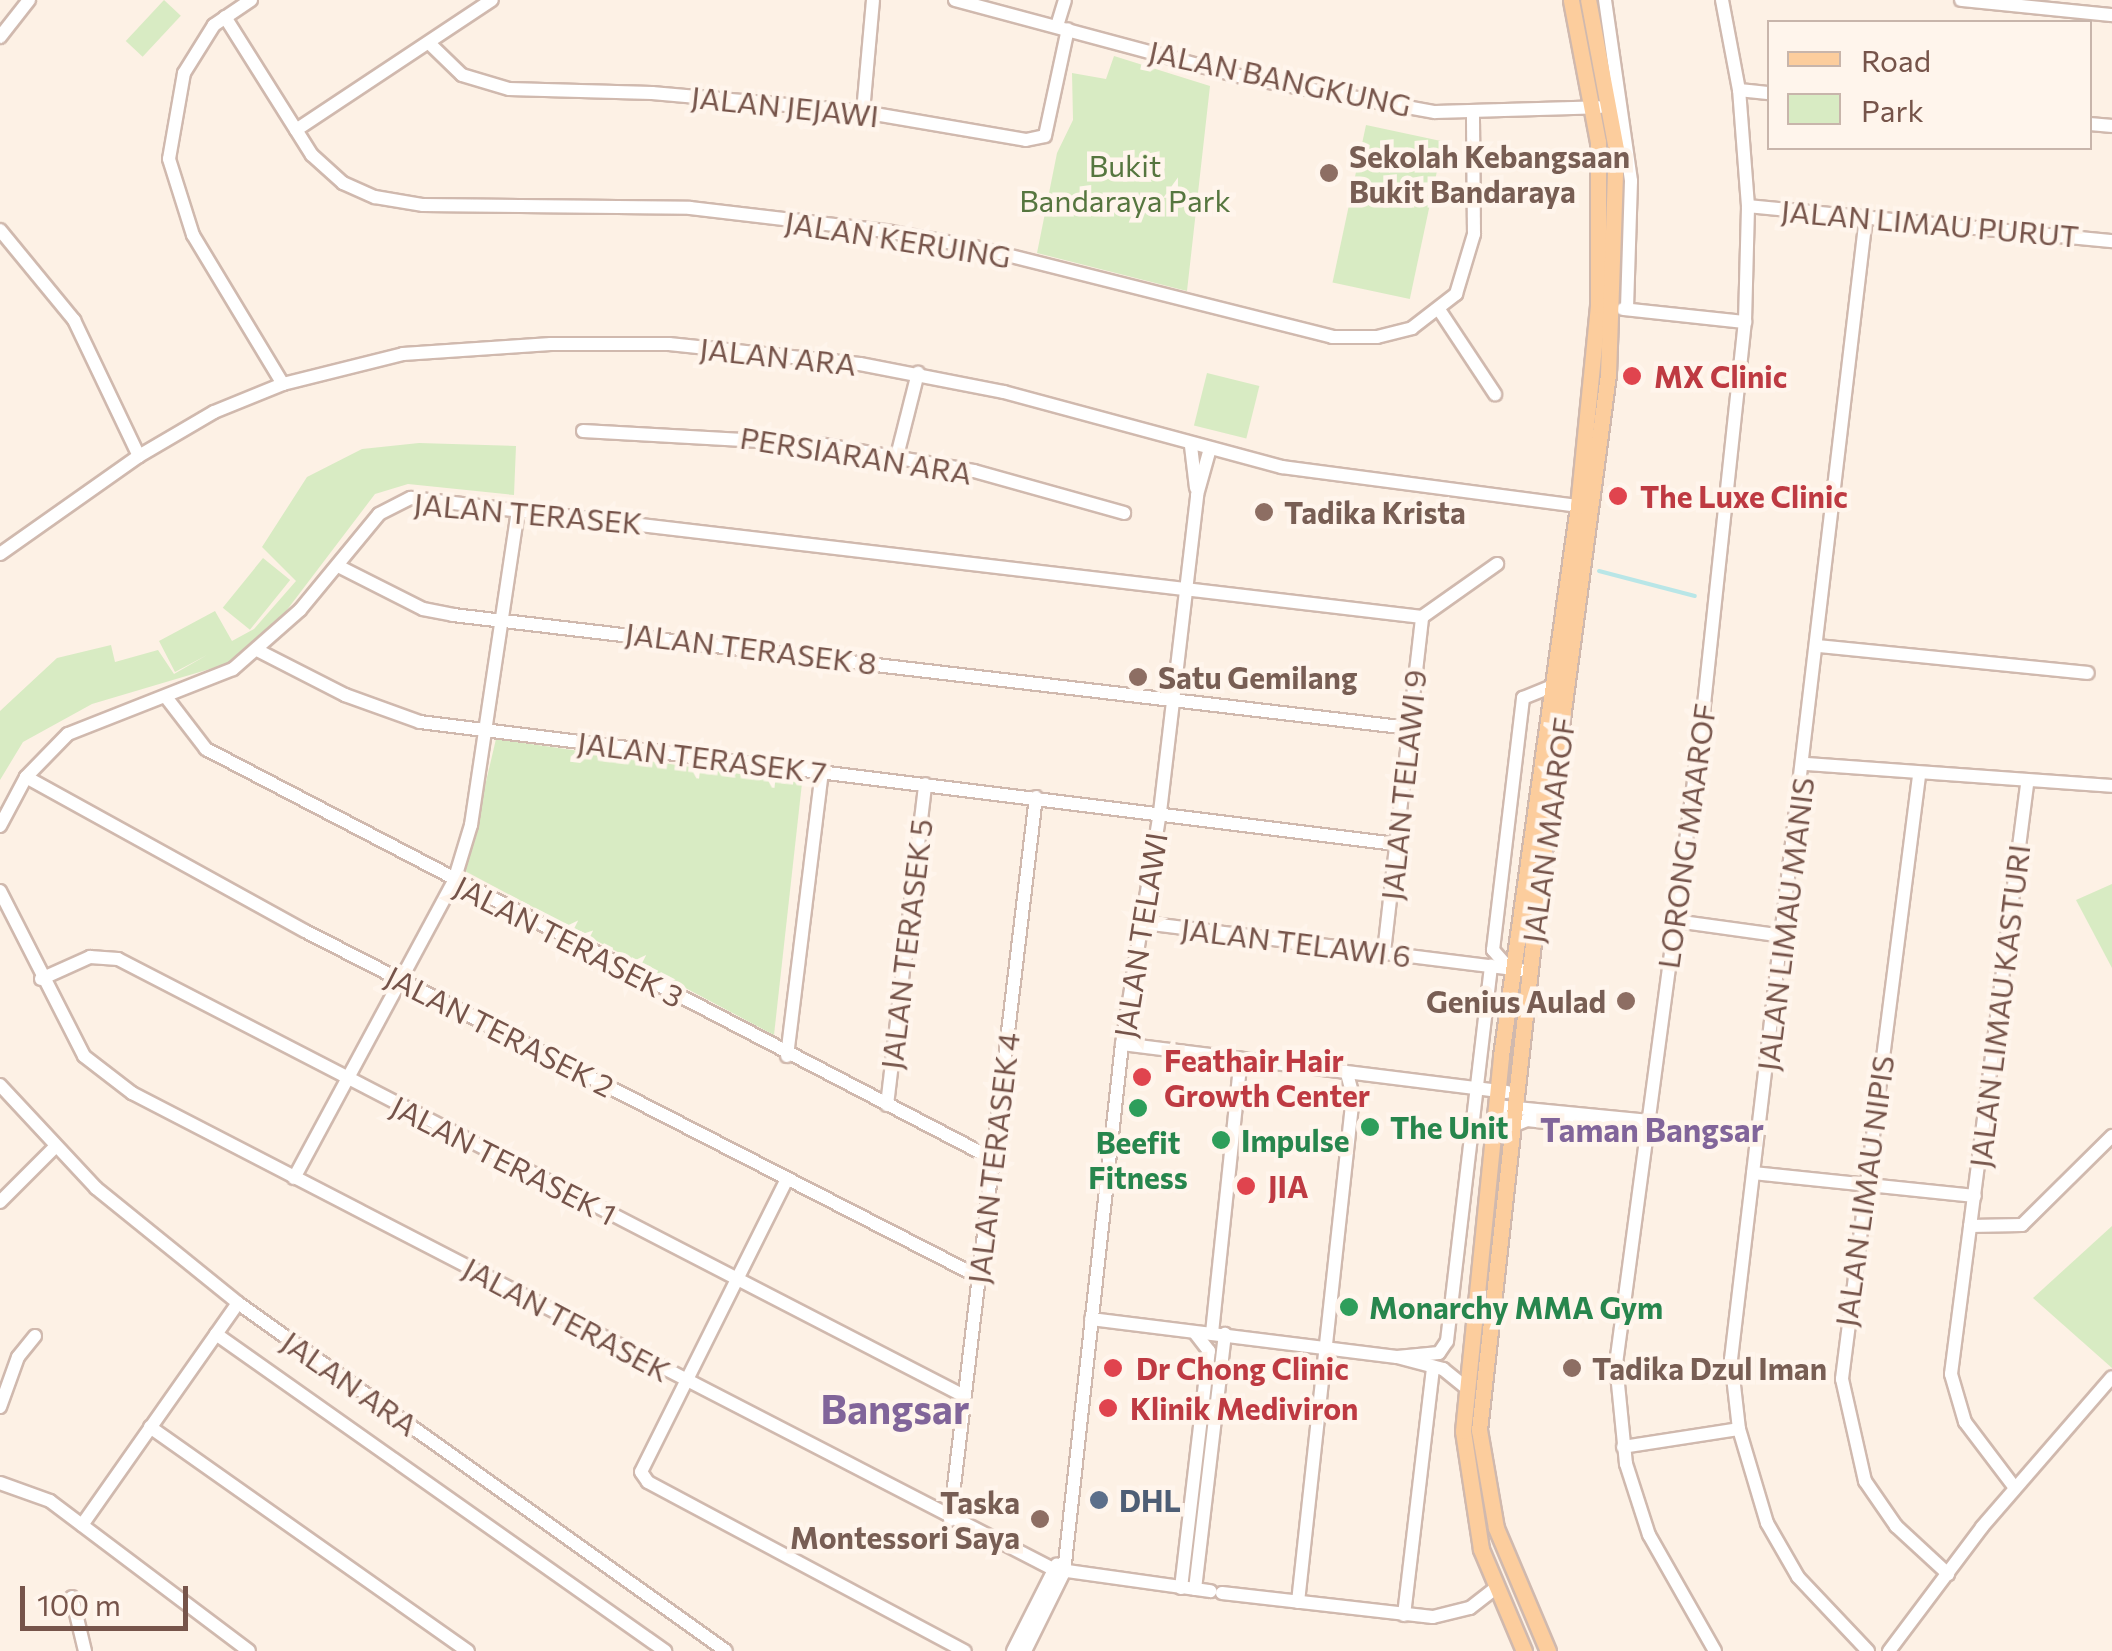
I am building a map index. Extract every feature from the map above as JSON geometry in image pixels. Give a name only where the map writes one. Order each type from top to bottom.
[{"type":"main road","name":"JALAN MAAROF","points":[[1571,0],[1602,106]]},
{"type":"main road","name":"JALAN MAAROF","points":[[1524,1651],[1494,1588],[1468,1493],[1464,1386],[1613,307],[1618,232],[1588,0]]},
{"type":"main road","name":"JALAN MAAROF","points":[[1521,970],[1548,688],[1586,507]]},
{"type":"main road","name":"JALAN MAAROF","points":[[1505,1100],[1510,1127],[1479,1430],[1496,1528],[1548,1651]]},
{"type":"street","points":[[250,0],[225,18],[177,88],[169,159],[192,235],[283,384]]},
{"type":"street","points":[[296,130],[492,0]]},
{"type":"street","points":[[863,112],[874,0]]},
{"type":"street","name":"JALAN BANGKUNG","points":[[955,0],[1248,78],[1474,114],[1602,106]]},
{"type":"street","points":[[1063,28],[1065,0]]},
{"type":"street","name":"JALAN MAAROF","points":[[1605,0],[1631,181],[1613,307]]},
{"type":"street","name":"LORONG MAAROF","points":[[1715,1651],[1655,1550],[1623,1447],[1617,1347],[1675,921],[1744,322],[1748,206],[1739,90],[1722,0]]},
{"type":"street","points":[[1961,0],[2112,14]]},
{"type":"street","points":[[0,37],[24,2]]},
{"type":"street","name":"JALAN KERUING","points":[[225,18],[296,130],[343,183],[375,197],[423,205],[690,208],[886,232],[975,247],[1332,337],[1377,338],[1440,311]]},
{"type":"street","name":"JALAN JEJAWI","points":[[429,43],[462,75],[509,89],[652,92],[863,112],[1026,140],[1045,136],[1063,28]]},
{"type":"street","points":[[1739,90],[1767,92]]},
{"type":"street","points":[[1474,114],[1474,234],[1456,294],[1440,311],[1495,394]]},
{"type":"street","name":"JALAN LIMAU PURUT","points":[[1748,206],[2112,241]]},
{"type":"street","name":"JALAN LIMAU MANIS","points":[[1866,217],[1806,764],[1731,1359],[1739,1429],[1767,1523],[1798,1577],[1868,1651]]},
{"type":"street","points":[[0,230],[74,320],[139,456]]},
{"type":"street","points":[[1613,307],[1744,322]]},
{"type":"street","name":"JALAN ARA","points":[[0,554],[139,456],[214,412],[283,384],[403,354],[550,344],[736,350],[918,373],[1209,452],[1324,474],[1586,507]]},
{"type":"street","name":"PERSIARAN ARA","points":[[897,456],[918,373]]},
{"type":"street","name":"PERSIARAN ARA","points":[[583,431],[741,436],[897,456],[1124,513]]},
{"type":"street","name":"JALAN TELAWI","points":[[1191,446],[1197,495]]},
{"type":"street","name":"JALAN TELAWI","points":[[1026,1651],[1066,1554],[1122,1044],[1160,812],[1197,495],[1209,452]]},
{"type":"street","name":"JALAN TERASEK","points":[[0,826],[26,777],[68,734],[166,696],[259,651],[396,502],[518,509],[1185,590]]},
{"type":"street","points":[[294,1178],[454,881],[471,825],[518,509]]},
{"type":"street","points":[[1185,590],[1422,618],[1497,564]]},
{"type":"street","name":"JALAN TERASEK 8","points":[[338,566],[423,609],[1410,728]]},
{"type":"street","name":"JALAN TELAWI 9","points":[[1384,952],[1422,618]]},
{"type":"street","points":[[1818,646],[2088,672]]},
{"type":"street","name":"JALAN TERASEK 7","points":[[259,651],[395,716],[485,731],[1396,844]]},
{"type":"street","points":[[1521,970],[1493,950],[1523,698],[1548,688]]},
{"type":"street","name":"JALAN TERASEK 3","points":[[166,696],[206,749],[787,1056],[993,1159]]},
{"type":"street","points":[[1515,760],[1537,778]]},
{"type":"street","points":[[1806,764],[2027,784],[2112,786]]},
{"type":"street","points":[[787,1056],[822,771]]},
{"type":"street","name":"JALAN LIMAU NIPIS","points":[[1918,776],[1844,1337],[1851,1432],[1874,1497],[1948,1574]]},
{"type":"street","name":"JALAN TERASEK 2","points":[[26,777],[398,979],[979,1277]]},
{"type":"street","name":"JALAN TERASEK 5","points":[[887,1105],[926,784]]},
{"type":"street","name":"JALAN LIMAU KASTURI","points":[[2015,1488],[1965,1422],[1951,1374],[2027,784]]},
{"type":"street","name":"JALAN TERASEK 4","points":[[950,1520],[1036,797]]},
{"type":"street","name":"JALAN TERASEK","points":[[0,891],[41,979],[84,1056],[103,1074],[294,1178],[950,1520],[1059,1571],[1404,1614],[1451,1615],[1486,1600],[1494,1588]]},
{"type":"street","points":[[1675,921],[1784,936]]},
{"type":"street","name":"JALAN TELAWI 6","points":[[1144,924],[1521,970]]},
{"type":"street","name":"JALAN TELAWI 6","points":[[1448,961],[1487,958],[1493,950]]},
{"type":"street","name":"JALAN TERASEK 1","points":[[41,979],[90,957],[118,959],[964,1396]]},
{"type":"street","name":"JALAN MAAROF","points":[[1447,1341],[1491,966]]},
{"type":"street","points":[[1122,1044],[1475,1089],[1505,1100],[1626,1125]]},
{"type":"street","points":[[1188,1588],[1218,1334],[1241,1059]]},
{"type":"street","points":[[1298,1602],[1353,1096],[1347,1073]]},
{"type":"street","name":"JALAN ARA","points":[[0,1085],[54,1148],[238,1303],[726,1651]]},
{"type":"street","points":[[1510,1127],[1527,1120],[1648,1127]]},
{"type":"street","points":[[1970,1226],[2022,1225],[2112,1136]]},
{"type":"street","points":[[0,1202],[54,1148]]},
{"type":"street","points":[[1753,1173],[1975,1196]]},
{"type":"street","points":[[787,1179],[682,1380],[641,1472],[648,1482],[965,1651]]},
{"type":"street","points":[[82,1525],[238,1303]]},
{"type":"street","points":[[1091,1319],[1396,1357],[1434,1367],[1464,1386]]},
{"type":"street","points":[[1188,1588],[1209,1351],[1190,1330]]},
{"type":"street","points":[[216,1334],[665,1651]]},
{"type":"street","points":[[0,1407],[18,1358],[36,1336]]},
{"type":"street","points":[[1396,1357],[1439,1353],[1447,1341],[1457,1346],[1470,1337]]},
{"type":"street","points":[[1404,1614],[1434,1367]]},
{"type":"street","points":[[1890,1651],[2015,1488],[2112,1377]]},
{"type":"street","points":[[150,1427],[468,1651]]},
{"type":"street","points":[[1623,1447],[1739,1429]]},
{"type":"street","points":[[0,1483],[36,1494],[82,1525],[249,1651]]},
{"type":"street","name":"JALAN TELAWI","points":[[1014,1651],[1059,1571]]},
{"type":"street","points":[[72,1597],[85,1651]]},
{"type":"green space","points":[[164,0],[181,16],[143,57],[126,41]]},
{"type":"green space","name":"Bukit Bandaraya Park","points":[[1114,56],[1210,86],[1187,291],[1037,253],[1057,153],[1073,120],[1072,73],[1106,79]]},
{"type":"green space","points":[[1366,125],[1443,141],[1410,299],[1333,282]]},
{"type":"green space","points":[[1207,373],[1259,386],[1246,438],[1194,425]]},
{"type":"green space","points":[[419,443],[516,446],[514,495],[408,484],[375,494],[274,627],[230,663],[92,704],[23,742],[0,780],[0,711],[57,658],[111,645],[115,662],[158,650],[174,674],[207,655],[175,672],[159,641],[215,611],[232,641],[254,629],[296,581],[262,547],[307,477],[362,449]]},
{"type":"green space","points":[[263,558],[290,580],[250,630],[223,608]]},
{"type":"green space","points":[[496,739],[802,783],[774,1035],[465,871]]},
{"type":"green space","points":[[2112,884],[2112,968],[2076,900]]},
{"type":"green space","points":[[2112,1226],[2112,1368],[2033,1298]]},
{"type":"waterway","points":[[1599,571],[1695,596]]},
{"type":"place","name":"Sekolah Kebangsaan Bukit Bandaraya","points":[[1329,173]]},
{"type":"place","name":"MX Clinic","points":[[1632,376]]},
{"type":"place","name":"The Luxe Clinic","points":[[1618,496]]},
{"type":"place","name":"Tadika Krista","points":[[1264,512]]},
{"type":"place","name":"Satu Gemilang","points":[[1138,677]]},
{"type":"place","name":"Genius Aulad","points":[[1626,1001]]},
{"type":"place","name":"Feathair Hair Growth Center","points":[[1142,1077]]},
{"type":"place","name":"Beefit Fitness","points":[[1138,1108]]},
{"type":"place","name":"The Unit","points":[[1370,1127]]},
{"type":"place","name":"Impulse","points":[[1221,1140]]},
{"type":"place","name":"JIA","points":[[1246,1186]]},
{"type":"place","name":"Monarchy MMA Gym","points":[[1349,1307]]},
{"type":"place","name":"Dr Chong Clinic","points":[[1113,1368]]},
{"type":"place","name":"Tadika Dzul Iman","points":[[1572,1368]]},
{"type":"place","name":"Klinik Mediviron","points":[[1108,1408]]},
{"type":"place","name":"DHL","points":[[1099,1500]]},
{"type":"place","name":"Taska Montessori Saya","points":[[1040,1519]]},
{"type":"district","name":"Taman Bangsar","points":[[1652,1129]]},
{"type":"district","name":"Bangsar","points":[[895,1408]]}]
